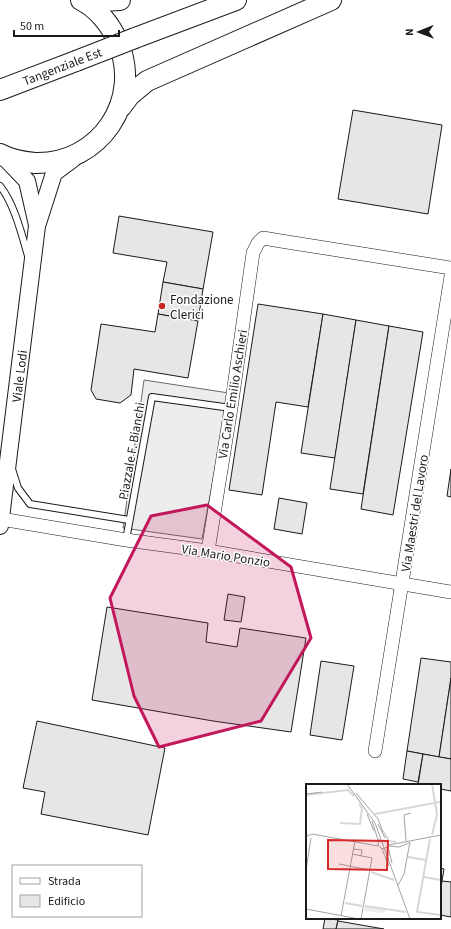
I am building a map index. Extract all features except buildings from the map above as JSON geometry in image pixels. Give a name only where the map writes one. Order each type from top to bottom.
[{"type":"main road","points":[[83,1],[120,0]]},
{"type":"main road","name":"Tangenziale Est","points":[[0,90],[236,0]]},
{"type":"main road","points":[[1,155],[24,162],[46,163],[68,159],[88,148],[106,132],[130,95],[147,81],[331,0]]},
{"type":"main road","points":[[83,1],[101,15],[113,31],[122,50],[126,70],[124,91],[119,111]]},
{"type":"street","name":"Viale Lodi","points":[[0,523],[37,226],[54,173],[88,148]]},
{"type":"street","name":"Viale Lodi","points":[[1,155],[27,181],[37,226]]},
{"type":"street","name":"Via Carlo Emilio Aschieri","points":[[208,551],[231,408],[253,253],[263,238],[451,268]]},
{"type":"street","name":"Via Maestri del Lavoro","points":[[375,750],[403,584],[451,276]]},
{"type":"street","name":"Via Mario Ponzio","points":[[0,523],[208,551],[451,592]]},
{"type":"lane","points":[[0,186],[6,193],[15,216],[32,270]]},
{"type":"lane","name":"Piazzale F. Bianchi","points":[[126,540],[152,397],[231,408]]},
{"type":"lane","points":[[9,457],[18,488],[30,504],[129,520]]},
{"type":"highlighted area","points":[[207,505],[291,567],[311,638],[261,721],[159,747],[134,696],[110,598],[151,516]]},
{"type":"shaded area","points":[[144,380],[229,393],[202,539],[123,528]]},
{"type":"place","name":"Fondazione Clerici","points":[[162,306]]}]
